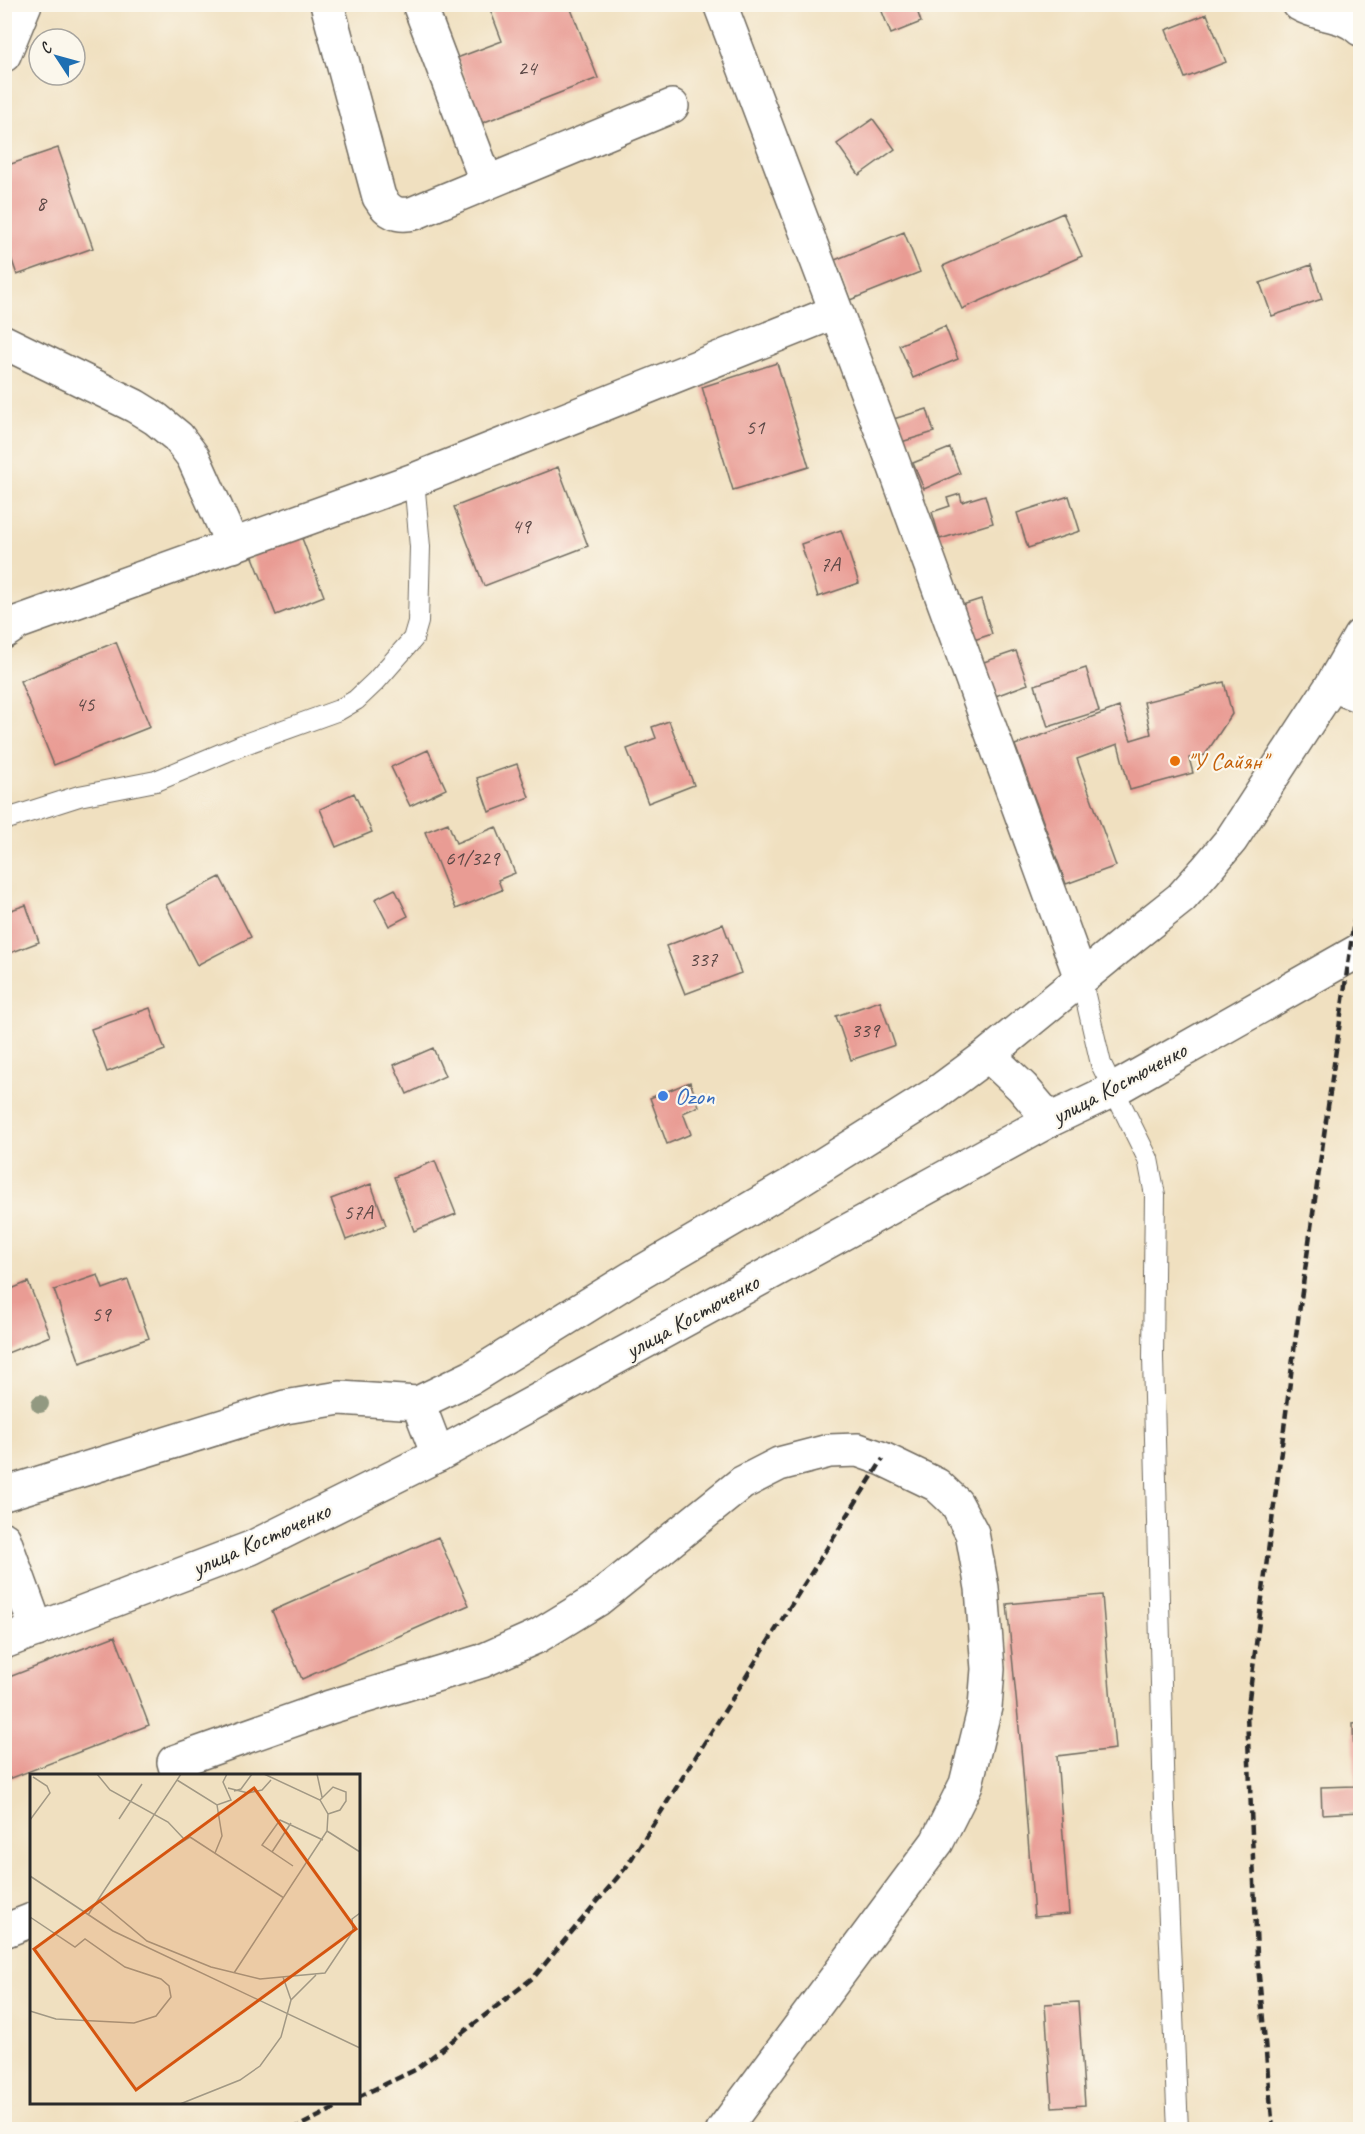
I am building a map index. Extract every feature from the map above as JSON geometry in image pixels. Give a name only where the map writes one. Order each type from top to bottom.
[{"type":"street","points":[[4,55],[25,4]]},
{"type":"street","points":[[327,4],[380,197],[393,213],[404,216],[414,213],[672,106]]},
{"type":"street","points":[[418,4],[487,183]]},
{"type":"street","points":[[720,4],[886,443],[1081,978]]},
{"type":"street","points":[[1299,4],[1312,11],[1346,19],[1360,29]]},
{"type":"street","points":[[4,632],[19,622],[414,480],[835,312]]},
{"type":"street","points":[[4,342],[135,406],[178,437],[193,457],[233,546]]},
{"type":"street","points":[[4,1494],[285,1407],[340,1398],[418,1404],[472,1377],[630,1279],[789,1186],[934,1095],[988,1055],[1180,898],[1231,840],[1346,690],[1360,636]]},
{"type":"street","name":"улица Костюченко","points":[[4,1642],[251,1548],[438,1455],[1050,1120],[1113,1090],[1360,950]]},
{"type":"street","points":[[988,1055],[1022,1087],[1050,1120]]},
{"type":"street","points":[[418,1404],[438,1455]]},
{"type":"street","points":[[177,1774],[174,1762],[330,1707],[483,1661],[538,1636],[597,1600],[742,1483],[779,1464],[829,1451],[858,1450],[883,1459],[937,1485],[956,1503],[972,1533],[982,1588],[988,1669],[985,1707],[966,1784],[937,1842],[723,2130]]},
{"type":"street","points":[[4,1539],[37,1630]]},
{"type":"street","points":[[4,1931],[30,1921]]},
{"type":"lane","points":[[4,820],[79,796],[156,781],[242,745],[339,710],[356,700],[413,639],[418,622],[420,547],[414,480]]},
{"type":"lane","points":[[1081,978],[1101,1064],[1148,1159],[1155,1195],[1153,1357],[1163,1783],[1178,2130]]},
{"type":"building","points":[[488,4],[569,4],[598,78],[482,123],[457,58],[502,41]]},
{"type":"building","points":[[879,4],[915,4],[921,22],[891,34]]},
{"type":"building","points":[[1207,14],[1226,62],[1185,78],[1166,30]]},
{"type":"building","points":[[873,119],[895,149],[859,175],[837,144]]},
{"type":"building","points":[[58,148],[93,248],[17,275],[5,240],[5,166]]},
{"type":"building","points":[[1063,213],[1082,256],[962,309],[943,266]]},
{"type":"building","points":[[904,232],[920,272],[850,300],[835,260]]},
{"type":"building","points":[[1311,265],[1322,299],[1272,316],[1260,283]]},
{"type":"building","points":[[945,326],[958,359],[913,378],[899,345]]},
{"type":"building","points":[[777,363],[809,467],[733,490],[702,387]]},
{"type":"building","points":[[927,409],[934,432],[898,443],[890,420]]},
{"type":"building","points":[[950,448],[960,473],[924,489],[913,463]]},
{"type":"building","points":[[558,467],[588,546],[484,586],[454,507]]},
{"type":"building","points":[[960,494],[962,502],[985,495],[993,523],[940,539],[932,512],[950,506],[947,498]]},
{"type":"building","points":[[1069,496],[1080,531],[1028,548],[1017,513]]},
{"type":"building","points":[[841,530],[859,583],[818,597],[801,544]]},
{"type":"building","points":[[300,533],[324,596],[276,615],[251,552]]},
{"type":"building","points":[[981,599],[992,634],[962,644],[950,609]]},
{"type":"building","points":[[116,642],[150,727],[54,765],[20,681]]},
{"type":"building","points":[[1016,651],[1028,684],[990,698],[978,664]]},
{"type":"building","points":[[1086,668],[1099,711],[1048,727],[1035,685]]},
{"type":"building","points":[[1224,682],[1232,714],[1205,755],[1189,758],[1193,773],[1130,790],[1118,744],[1077,759],[1116,866],[1066,884],[1015,745],[1119,707],[1131,740],[1151,734],[1144,702]]},
{"type":"building","points":[[669,721],[694,785],[648,803],[627,749],[656,738],[652,727]]},
{"type":"building","points":[[428,750],[446,789],[410,806],[391,767]]},
{"type":"building","points":[[517,764],[529,797],[489,812],[477,778]]},
{"type":"building","points":[[354,793],[372,832],[336,847],[320,809]]},
{"type":"building","points":[[448,823],[456,843],[496,827],[515,873],[498,880],[502,890],[456,909],[425,832]]},
{"type":"building","points":[[220,877],[251,937],[197,965],[166,905]]},
{"type":"building","points":[[395,889],[408,916],[389,926],[375,899]]},
{"type":"building","points":[[26,905],[39,942],[5,955],[5,912]]},
{"type":"building","points":[[723,924],[741,973],[685,994],[666,946]]},
{"type":"building","points":[[880,1001],[895,1045],[851,1060],[836,1016]]},
{"type":"building","points":[[150,1008],[165,1050],[107,1072],[91,1029]]},
{"type":"building","points":[[433,1048],[445,1076],[407,1094],[394,1065]]},
{"type":"building","points":[[690,1082],[699,1106],[683,1113],[691,1134],[667,1144],[650,1098]]},
{"type":"building","points":[[435,1161],[456,1214],[414,1231],[394,1177]]},
{"type":"building","points":[[371,1184],[386,1225],[346,1240],[331,1199]]},
{"type":"building","points":[[98,1275],[103,1289],[128,1280],[149,1338],[80,1363],[54,1290]]},
{"type":"building","points":[[28,1282],[50,1336],[5,1354],[4,1292]]},
{"type":"building","points":[[438,1537],[469,1605],[302,1679],[272,1611]]},
{"type":"building","points":[[1102,1595],[1115,1749],[1057,1756],[1069,1914],[1034,1917],[1007,1604]]},
{"type":"building","points":[[115,1636],[149,1725],[4,1781],[4,1679]]},
{"type":"building","points":[[1360,1723],[1360,1812],[1322,1814],[1321,1787],[1355,1786],[1353,1724]]},
{"type":"building","points":[[1078,2002],[1085,2105],[1052,2107],[1045,2004]]},
{"type":"railway","points":[[1273,2130],[1257,1954],[1247,1714],[1298,1320],[1360,879]]},
{"type":"railway","points":[[360,2096],[415,2070],[534,1977],[627,1866],[883,1459]]},
{"type":"railway","points":[[291,2130],[343,2104]]},
{"type":"place","name":"\"У Сайян\"","points":[[1175,761]]},
{"type":"place","name":"Ozon","points":[[663,1096]]}]
